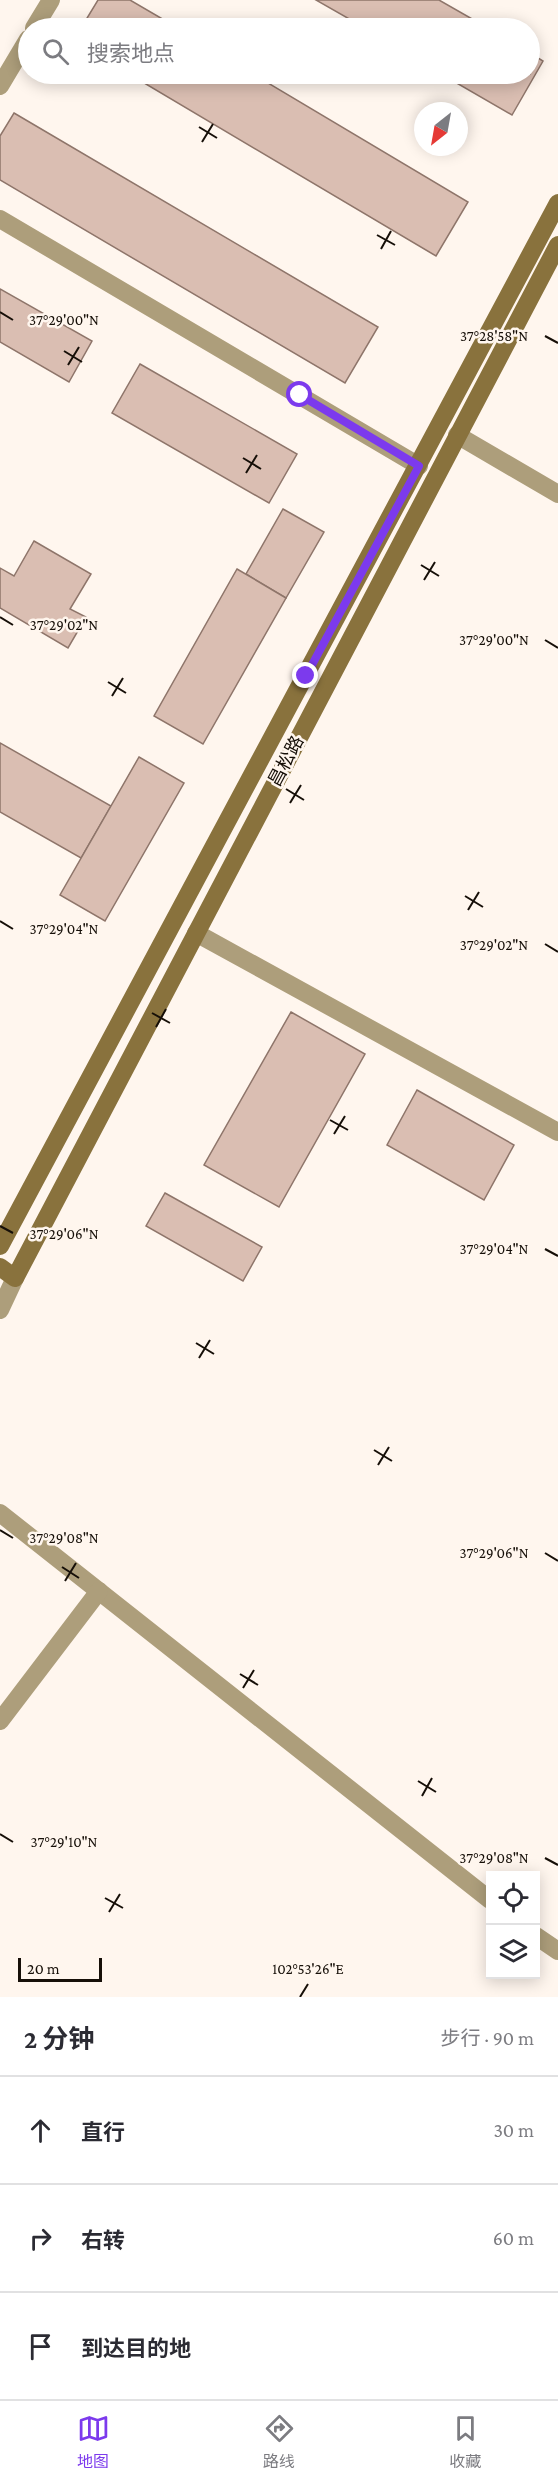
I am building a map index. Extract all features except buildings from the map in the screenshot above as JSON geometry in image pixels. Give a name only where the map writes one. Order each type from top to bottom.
[{"type":"main road","points":[[0,1246],[419,466],[558,202]]},
{"type":"main road","name":"昌松路","points":[[15,1278],[558,245]]},
{"type":"main road","points":[[0,1267],[15,1278]]},
{"type":"street","points":[[40,18],[51,0]]},
{"type":"street","points":[[0,86],[18,56]]},
{"type":"street","points":[[0,219],[419,466]]},
{"type":"street","points":[[457,435],[558,494]]},
{"type":"street","points":[[196,933],[558,1132]]},
{"type":"street","points":[[0,1310],[15,1278]]},
{"type":"street","points":[[0,1513],[486,1897]]},
{"type":"street","points":[[0,1721],[99,1591]]},
{"type":"street","points":[[540,1939],[558,1951]]},
{"type":"route","points":[[300,395],[419,466],[306,676]]}]
